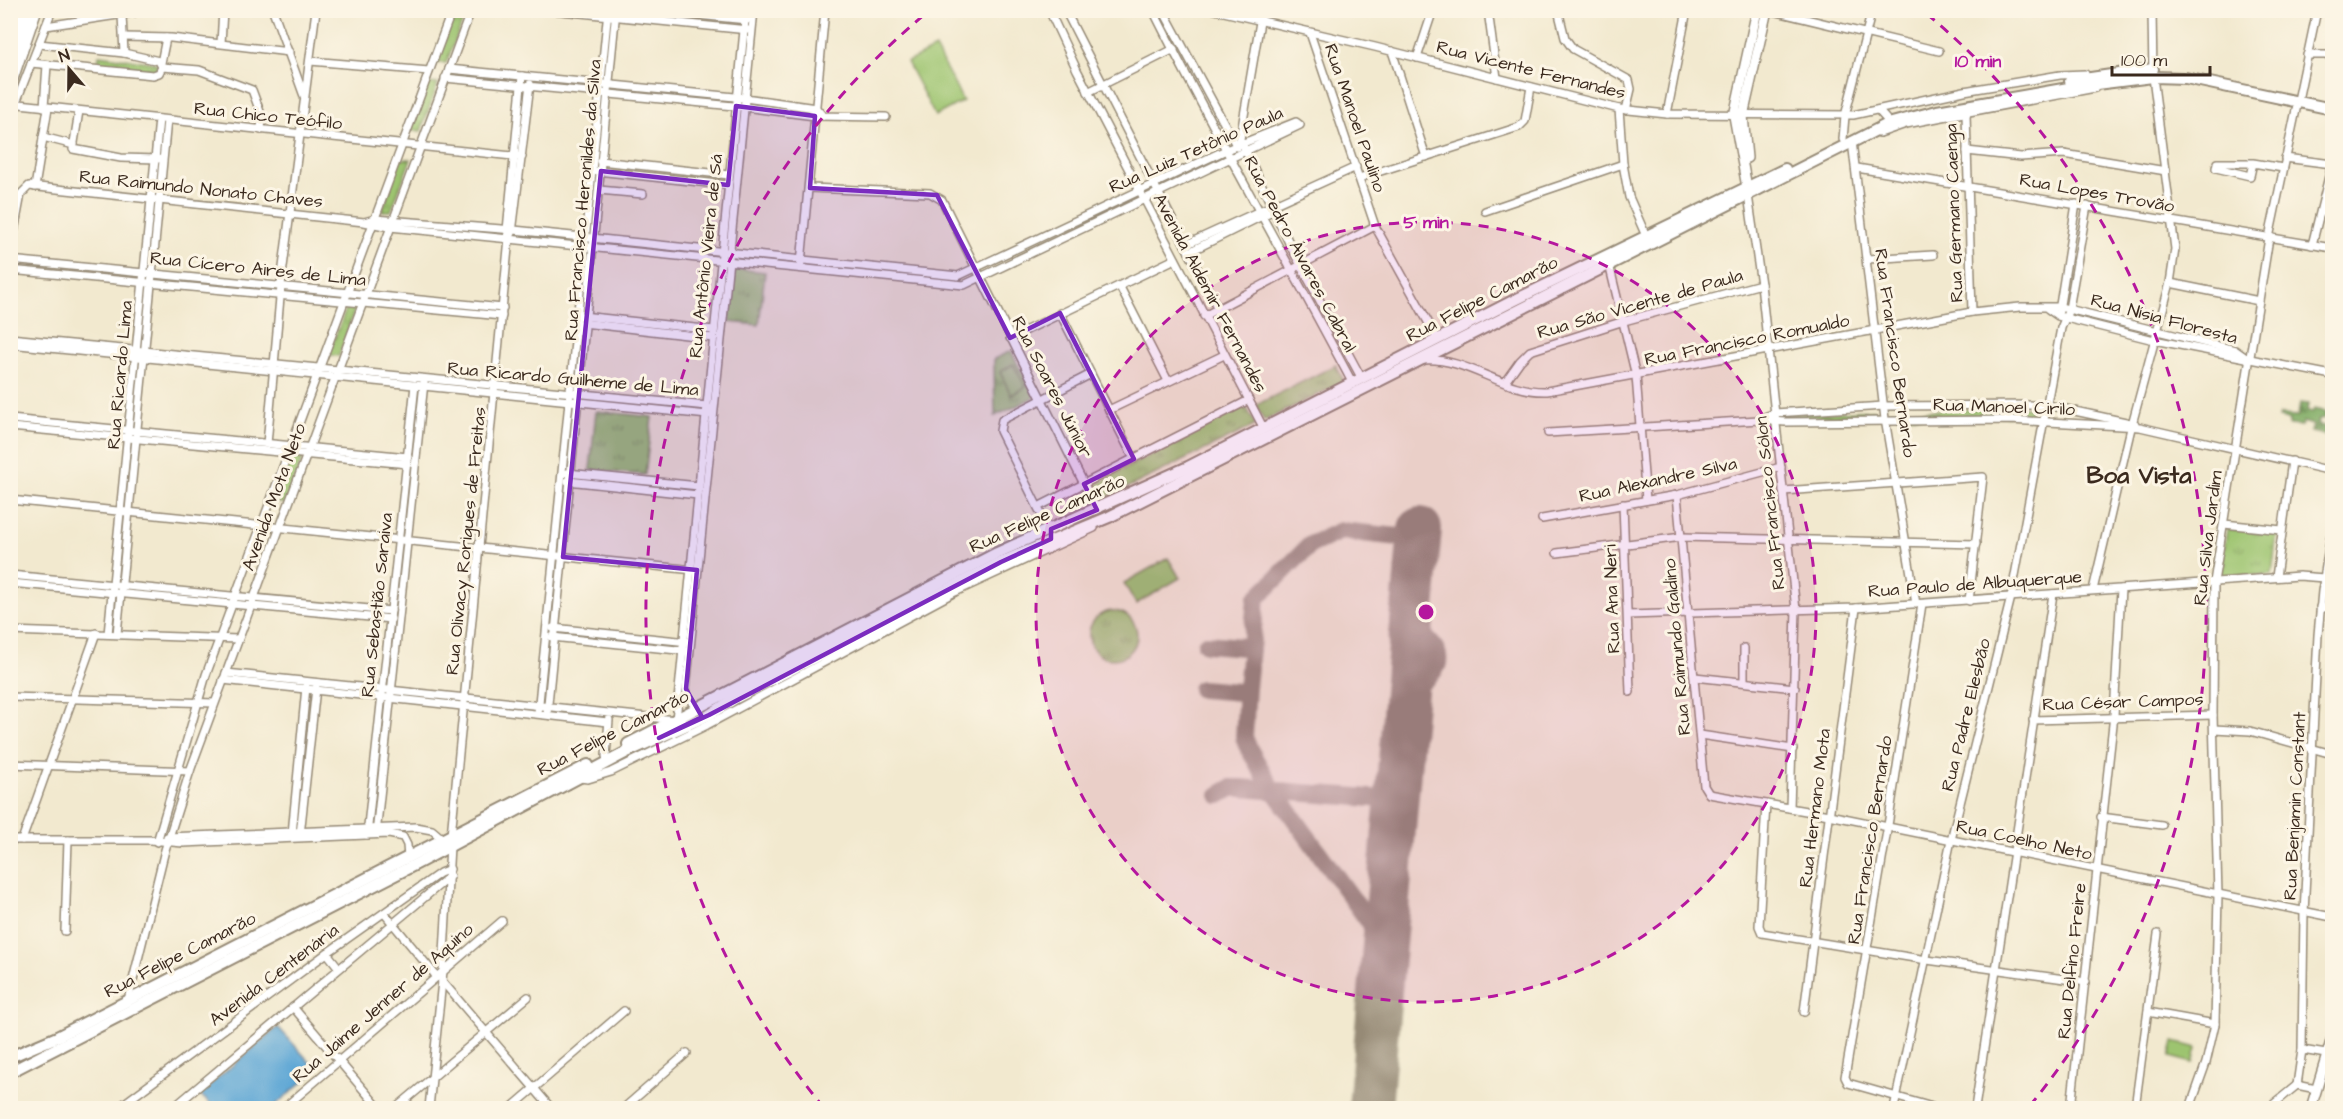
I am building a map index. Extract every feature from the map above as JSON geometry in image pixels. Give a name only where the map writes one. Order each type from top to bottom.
[{"type":"highway","points":[[10,48],[14,31],[24,10]]},
{"type":"highway","points":[[10,83],[35,10]]},
{"type":"main road","name":"Rua Felipe Camarão","points":[[1847,141],[1886,119],[2080,83],[2153,73],[2332,110]]},
{"type":"main road","name":"Rua Felipe Camarão","points":[[11,1057],[57,1037],[408,858],[450,840],[659,738],[1025,552],[1106,518],[1204,469],[1419,360],[1443,342],[1579,268],[1647,240],[1847,141],[1904,116]]},
{"type":"main road","name":"Rua Felipe Camarão","points":[[10,1072],[178,986],[606,756],[997,553],[1097,510],[1357,382],[1516,311],[1609,264],[1659,230],[1748,190]]},
{"type":"main road","points":[[1573,282],[1561,286],[1559,281],[1579,268]]},
{"type":"main road","points":[[1516,311],[1542,295],[1546,289],[1544,287],[1535,290]]},
{"type":"main road","points":[[1204,469],[1194,472],[1192,470],[1208,457]]},
{"type":"main road","points":[[1090,525],[1079,527],[1076,522],[1097,510]]},
{"type":"main road","points":[[1025,552],[1051,539],[1053,536],[1049,530]]},
{"type":"main road","points":[[659,738],[697,719],[699,715],[696,709]]},
{"type":"main road","points":[[223,962],[219,962],[217,958],[227,949]]},
{"type":"main road","points":[[178,986],[189,976],[187,972],[182,973]]},
{"type":"street","points":[[10,118],[13,103],[52,10]]},
{"type":"street","points":[[46,26],[98,14],[122,15],[150,10]]},
{"type":"street","points":[[221,43],[223,10]]},
{"type":"street","points":[[273,10],[305,98]]},
{"type":"street","points":[[267,444],[281,286],[316,10]]},
{"type":"street","points":[[446,10],[452,11]]},
{"type":"street","name":"Avenida Mota Neto","points":[[128,1000],[168,840],[190,771],[471,10]]},
{"type":"street","points":[[551,10],[612,13],[748,30]]},
{"type":"street","points":[[648,10],[749,20]]},
{"type":"street","name":"Rua Antônio Vieira de Sá","points":[[746,10],[749,20]]},
{"type":"street","name":"Rua Antônio Vieira de Sá","points":[[676,720],[687,651],[749,20],[754,10]]},
{"type":"street","points":[[800,269],[818,116],[816,108],[825,10]]},
{"type":"street","name":"Avenida Aldemir Fernandes","points":[[1049,10],[1088,92],[1264,429]]},
{"type":"street","points":[[1065,10],[1218,309]]},
{"type":"street","name":"Rua Pedro Álvares Cabral","points":[[1153,10],[1260,214],[1357,382]]},
{"type":"street","name":"Rua Pedro Álvares Cabral","points":[[1163,10],[1273,208],[1357,382]]},
{"type":"street","name":"Rua Vicente Fernandes","points":[[1215,10],[1392,51],[1622,109],[1667,114],[1845,116]]},
{"type":"street","name":"Rua Pedro Álvares Cabral","points":[[1240,147],[1240,132],[1262,10]]},
{"type":"street","points":[[1417,58],[1433,10]]},
{"type":"street","points":[[1488,10],[1497,78]]},
{"type":"street","points":[[1558,10],[1565,38],[1573,48],[1629,80],[1631,89],[1622,109],[1623,164],[1629,197],[1647,240]]},
{"type":"street","points":[[1667,114],[1688,10]]},
{"type":"street","points":[[1748,190],[1738,116],[1757,10]]},
{"type":"street","points":[[1738,116],[1768,10],[1939,51]]},
{"type":"street","name":"Rua Francisco Bernardo","points":[[1872,10],[1845,116],[1847,141],[1857,168],[1885,419],[1919,604],[1888,827],[1846,1081],[1896,1099]]},
{"type":"street","points":[[2093,590],[2132,425],[2170,283],[2175,249],[2174,221],[2153,73],[2152,10]]},
{"type":"street","name":"Rua Silva Jardim","points":[[2190,1108],[2206,1063],[2214,1024],[2218,895],[2213,715],[2214,582],[2270,238],[2317,10]]},
{"type":"street","name":"Avenida Mota Neto","points":[[155,840],[233,601],[452,11]]},
{"type":"street","name":"Rua Francisco Heronildes da Silva","points":[[548,710],[578,403],[575,393],[582,319],[585,242],[600,83],[612,13]]},
{"type":"street","name":"Rua Francisco Heronildes da Silva","points":[[582,319],[594,242],[602,161],[612,13]]},
{"type":"street","points":[[689,24],[690,14]]},
{"type":"street","points":[[122,15],[124,53]]},
{"type":"street","name":"Rua Manoel Paulino","points":[[1310,33],[1375,225],[1455,364]]},
{"type":"street","points":[[124,37],[221,43],[289,52]]},
{"type":"street","points":[[31,63],[153,75],[159,73],[166,38]]},
{"type":"street","points":[[39,44],[124,53],[161,65],[199,70],[252,90],[262,117],[261,130]]},
{"type":"street","points":[[1088,92],[1181,46]]},
{"type":"street","points":[[1392,51],[1426,157]]},
{"type":"street","points":[[2307,55],[2332,55]]},
{"type":"street","points":[[310,61],[429,71]]},
{"type":"street","points":[[10,297],[12,256],[22,191],[29,186],[35,187],[46,108],[47,65]]},
{"type":"street","points":[[449,69],[741,97],[816,108]]},
{"type":"street","points":[[509,238],[520,134],[522,76]]},
{"type":"street","points":[[520,134],[531,77]]},
{"type":"street","name":"Rua Felipe Camarão","points":[[1845,116],[1964,91],[2049,77],[2123,77]]},
{"type":"street","name":"Rua Felipe Camarão","points":[[1847,141],[1906,124],[1965,114],[2123,77]]},
{"type":"street","points":[[445,78],[740,106],[818,116],[886,117]]},
{"type":"street","points":[[1359,178],[1522,125],[1531,87]]},
{"type":"street","name":"Rua Chico Teófilo","points":[[13,103],[518,157]]},
{"type":"street","name":"Rua Antônio Vieira de Sá","points":[[707,406],[713,338],[725,256],[729,175],[740,106]]},
{"type":"street","points":[[1878,110],[1886,119]]},
{"type":"street","points":[[79,111],[73,148],[121,158],[160,159]]},
{"type":"street","name":"Rua Germano Caenga","points":[[1965,114],[1972,312]]},
{"type":"street","name":"Rua Ricardo Lima","points":[[108,634],[117,590],[163,120]]},
{"type":"street","name":"Rua Luiz Tetônio Paula","points":[[965,274],[1226,150],[1240,147],[1299,127],[1299,123],[1296,122],[1240,147],[1231,157],[968,284]]},
{"type":"street","points":[[43,136],[74,145]]},
{"type":"street","points":[[1967,151],[2021,157],[2064,154],[2166,171]]},
{"type":"street","points":[[2285,158],[2332,164],[2312,245]]},
{"type":"street","points":[[593,160],[729,175]]},
{"type":"street","points":[[2253,163],[2250,176],[2216,168],[2217,162],[2253,163],[2283,168]]},
{"type":"street","points":[[1485,211],[1623,164]]},
{"type":"street","points":[[1187,248],[1356,167]]},
{"type":"street","name":"Rua Lopes Trovão","points":[[1857,168],[2332,248]]},
{"type":"street","points":[[592,170],[728,185]]},
{"type":"street","name":"Rua Raimundo Nonato Chaves","points":[[35,187],[364,222],[453,229],[510,230],[585,242]]},
{"type":"street","name":"Rua Soares Júnior","points":[[810,188],[930,193],[942,200],[1097,510]]},
{"type":"street","points":[[599,190],[643,194]]},
{"type":"street","name":"Rua Francisco Sólon","points":[[1748,190],[1761,284],[1796,610],[1790,808]]},
{"type":"street","name":"Rua Padre Elesbão","points":[[2061,328],[2058,316],[2076,204]]},
{"type":"street","name":"Rua Padre Elesbão","points":[[1894,1108],[1951,840],[2012,597],[2061,328],[2070,309],[2087,206]]},
{"type":"street","points":[[1204,316],[1375,225]]},
{"type":"street","name":"Rua Raimundo Nonato Chaves","points":[[453,229],[509,238],[594,242],[942,275],[965,274]]},
{"type":"street","name":"Rua Olivacy Rorigues de Freitas","points":[[443,971],[450,840],[466,698],[509,238]]},
{"type":"street","points":[[1867,259],[1934,255]]},
{"type":"street","name":"Rua Cícero Aires de Lima","points":[[12,256],[148,273],[503,308]]},
{"type":"street","name":"Rua Raimundo Nonato Chaves","points":[[725,256],[800,269],[950,285],[968,284]]},
{"type":"street","points":[[1010,338],[1175,259]]},
{"type":"street","points":[[1609,264],[1636,376],[1646,500]]},
{"type":"street","points":[[873,276],[874,268]]},
{"type":"street","name":"Rua Cícero Aires de Lima","points":[[12,271],[502,316]]},
{"type":"street","points":[[2170,283],[2259,301]]},
{"type":"street","name":"Rua São Vicente de Paula","points":[[1505,382],[1530,351],[1624,321],[1761,284]]},
{"type":"street","points":[[1120,286],[1168,381]]},
{"type":"street","points":[[424,309],[426,300]]},
{"type":"street","name":"Rua Francisco Romualdo","points":[[1419,360],[1455,364],[1532,391],[1547,391],[1972,312],[2020,307],[2070,309]]},
{"type":"street","points":[[2048,309],[2067,319]]},
{"type":"street","name":"Rua Nísia Floresta","points":[[2070,309],[2235,350],[2249,360]]},
{"type":"street","points":[[1060,313],[1134,459]]},
{"type":"street","points":[[582,319],[654,327],[714,330]]},
{"type":"street","name":"Rua Nísia Floresta","points":[[2067,319],[2154,340],[2332,375]]},
{"type":"street","points":[[654,327],[713,338]]},
{"type":"street","name":"Rua Ricardo Guilheme de Lima","points":[[10,338],[92,350]]},
{"type":"street","name":"Rua Ricardo Guilheme de Lima","points":[[10,344],[141,355],[334,378],[440,385],[495,395],[709,414],[707,406],[496,386],[440,385]]},
{"type":"street","name":"Rua Ricardo Guilheme de Lima","points":[[141,355],[319,368],[420,383]]},
{"type":"street","points":[[1109,410],[1224,355]]},
{"type":"street","points":[[1049,530],[1000,431],[1002,420],[1091,374]]},
{"type":"street","name":"Rua Sebastião Saraiva","points":[[403,540],[408,461],[420,383]]},
{"type":"street","name":"Rua Sebastião Saraiva","points":[[367,831],[386,693],[420,383]]},
{"type":"street","name":"Rua Francisco Heronildes da Silva","points":[[538,713],[570,402],[575,393]]},
{"type":"street","points":[[1038,507],[1249,400]]},
{"type":"street","name":"Rua Manoel Cirilo","points":[[1758,420],[1775,413],[1884,406],[2047,405],[2332,471]]},
{"type":"street","name":"Rua Antônio Vieira de Sá","points":[[694,570],[698,495],[709,414]]},
{"type":"street","points":[[10,419],[133,434],[408,461]]},
{"type":"street","name":"Rua Manoel Cirilo","points":[[1548,433],[1758,420],[1776,422],[1885,419],[2132,425]]},
{"type":"street","points":[[10,427],[267,444],[289,449]]},
{"type":"street","points":[[2276,577],[2292,461]]},
{"type":"street","name":"Rua Alexandre Silva","points":[[1542,519],[1677,495],[1781,467]]},
{"type":"street","points":[[563,476],[698,495]]},
{"type":"street","points":[[571,477],[699,486]]},
{"type":"street","points":[[1783,491],[1983,477],[1970,601]]},
{"type":"street","name":"Rua Raimundo Galdino","points":[[1677,495],[1690,613],[1704,786],[1709,794]]},
{"type":"street","points":[[10,500],[694,570]]},
{"type":"street","name":"Rua Ana Neri","points":[[1623,504],[1630,692]]},
{"type":"street","name":"Rua Felipe Camarão","points":[[578,778],[588,779],[611,772],[707,725],[955,592],[1082,535],[1106,518]]},
{"type":"street","points":[[2224,524],[2282,530]]},
{"type":"street","points":[[558,525],[566,526]]},
{"type":"street","name":"Rua Benjamin Constant","points":[[2297,1085],[2302,1050],[2304,912],[2320,607],[2332,528]]},
{"type":"street","points":[[1557,553],[1682,537],[1976,544]]},
{"type":"street","points":[[10,575],[117,590]]},
{"type":"street","name":"Rua Paulo de Albuquerque","points":[[1628,615],[1856,608],[2276,577],[2324,578]]},
{"type":"street","points":[[10,584],[117,590],[391,615]]},
{"type":"street","name":"Rua Delfino Freire","points":[[2071,1108],[2086,982],[2101,817],[2114,715],[2121,589]]},
{"type":"street","name":"Rua Ricardo Lima","points":[[117,590],[117,634]]},
{"type":"street","points":[[1974,1108],[2053,594]]},
{"type":"street","name":"Rua Sebastião Saraiva","points":[[376,831],[391,615],[397,598]]},
{"type":"street","points":[[2320,607],[2332,609]]},
{"type":"street","name":"Rua Hermano Mota","points":[[1804,1012],[1856,608]]},
{"type":"street","points":[[547,627],[688,641]]},
{"type":"street","points":[[10,631],[238,639]]},
{"type":"street","points":[[596,642],[597,632]]},
{"type":"street","points":[[22,840],[96,633]]},
{"type":"street","points":[[546,637],[687,651]]},
{"type":"street","points":[[1744,648],[1744,681]]},
{"type":"street","name":"Rua Antônio Vieira de Sá","points":[[687,651],[686,688],[696,709]]},
{"type":"street","points":[[224,676],[386,693],[539,705],[548,710],[609,718],[676,720]]},
{"type":"street","points":[[1695,677],[1795,688]]},
{"type":"street","points":[[292,834],[306,685]]},
{"type":"street","points":[[300,834],[316,686]]},
{"type":"street","points":[[386,693],[465,706],[538,713],[548,710]]},
{"type":"street","points":[[10,697],[214,703]]},
{"type":"street","name":"Rua César Campos","points":[[2033,720],[2114,715],[2213,715]]},
{"type":"street","points":[[606,756],[609,718]]},
{"type":"street","name":"Rua César Campos","points":[[2214,729],[2250,731],[2332,753]]},
{"type":"street","points":[[1700,735],[1793,749]]},
{"type":"street","points":[[298,761],[308,762]]},
{"type":"street","points":[[10,764],[190,771]]},
{"type":"street","name":"Rua Coelho Neto","points":[[1709,794],[1829,815],[2332,917]]},
{"type":"street","points":[[1766,804],[1759,926],[1762,933],[1994,971],[2086,982]]},
{"type":"street","points":[[2101,817],[2162,825]]},
{"type":"street","points":[[10,840],[168,840],[426,828],[450,840]]},
{"type":"street","points":[[376,831],[403,837],[407,845],[408,858]]},
{"type":"street","points":[[65,931],[68,840]]},
{"type":"street","name":"Avenida Centenária","points":[[118,1108],[175,1069],[327,953],[440,873],[450,870]]},
{"type":"street","name":"Avenida Centenária","points":[[174,1108],[450,870]]},
{"type":"street","points":[[384,913],[551,1108]]},
{"type":"street","name":"Rua Jaime Jenner de Aquino","points":[[284,1108],[439,979],[443,971],[502,921]]},
{"type":"street","points":[[2135,1108],[2158,934]]},
{"type":"street","points":[[327,953],[339,968]]},
{"type":"street","points":[[429,1108],[439,979]]},
{"type":"street","points":[[396,1108],[528,997]]},
{"type":"street","points":[[293,1007],[379,1108]]},
{"type":"street","points":[[511,1108],[624,1011]]},
{"type":"street","points":[[2148,1012],[2214,1024]]},
{"type":"street","points":[[2311,1108],[2330,1055],[2332,1038]]},
{"type":"street","points":[[2302,1050],[2330,1055]]},
{"type":"street","points":[[624,1108],[687,1053]]},
{"type":"street","points":[[2269,1108],[2297,1085],[2316,1089]]},
{"type":"street","points":[[1896,1099],[1936,1108]]},
{"type":"highlighted area","points":[[736,106],[815,116],[810,188],[937,195],[1010,338],[1060,313],[1134,459],[1084,484],[1097,510],[1051,529],[1051,539],[1001,562],[709,715],[659,738],[702,717],[686,689],[697,570],[563,557],[601,171],[728,185]]},
{"type":"green space","points":[[455,11],[467,11],[446,63],[436,63]]},
{"type":"green space","points":[[935,48],[963,101],[935,116],[907,62]]},
{"type":"green space","points":[[99,55],[156,63],[158,67],[155,71],[98,64]]},
{"type":"green space","points":[[427,83],[438,84],[421,131],[410,130]]},
{"type":"green space","points":[[400,159],[411,159],[391,211],[382,211]]},
{"type":"green space","points":[[735,269],[765,272],[759,325],[729,322]]},
{"type":"green space","points":[[346,309],[355,309],[339,356],[328,355]]},
{"type":"green space","points":[[1011,351],[1035,397],[995,416],[994,359]]},
{"type":"green space","points":[[1013,364],[1026,387],[1011,395],[1000,372]]},
{"type":"green space","points":[[1336,365],[1344,382],[1264,421],[1256,405]]},
{"type":"green space","points":[[2300,403],[2308,404],[2307,412],[2312,413],[2314,409],[2327,412],[2325,418],[2319,419],[2318,424],[2327,428],[2325,435],[2311,432],[2313,425],[2303,422],[2301,426],[2289,425],[2289,420],[2279,418],[2280,415],[2298,416]]},
{"type":"green space","points":[[1245,405],[1256,425],[1096,503],[1088,488]]},
{"type":"green space","points":[[2027,407],[2031,411],[2030,415],[2026,416],[1900,416],[1895,412]]},
{"type":"green space","points":[[1875,410],[1876,416],[1789,417],[1790,415]]},
{"type":"green space","points":[[596,411],[652,417],[645,475],[590,470]]},
{"type":"green space","points":[[290,456],[303,458],[284,504],[273,501]]},
{"type":"green space","points":[[2227,529],[2277,533],[2272,574],[2220,577]]},
{"type":"green space","points":[[1168,558],[1180,578],[1136,604],[1124,583]]},
{"type":"green space","points":[[1113,611],[1130,618],[1137,635],[1130,652],[1113,659],[1096,652],[1089,635],[1096,618]]},
{"type":"green space","points":[[2174,1042],[2197,1048],[2193,1063],[2170,1057]]},
{"type":"water","points":[[278,1027],[317,1070],[272,1108],[215,1108],[199,1094]]},
{"type":"taxiway","points":[[1385,944],[1270,785],[1249,749],[1244,737],[1247,688],[1256,599],[1310,545],[1341,531],[1419,539]]},
{"type":"taxiway","points":[[1404,715],[1416,689],[1433,672],[1438,659],[1434,646],[1411,629]]},
{"type":"taxiway","points":[[1206,644],[1244,647],[1251,643]]},
{"type":"taxiway","points":[[1201,689],[1240,692],[1247,688]]},
{"type":"taxiway","points":[[1219,795],[1231,788],[1241,788],[1384,799],[1396,815]]},
{"type":"taxiway","points":[[1384,799],[1398,789]]},
{"type":"runway","points":[[1370,1108],[1420,529]]},
{"type":"district","name":"Boa Vista","points":[[2139,476]]}]
